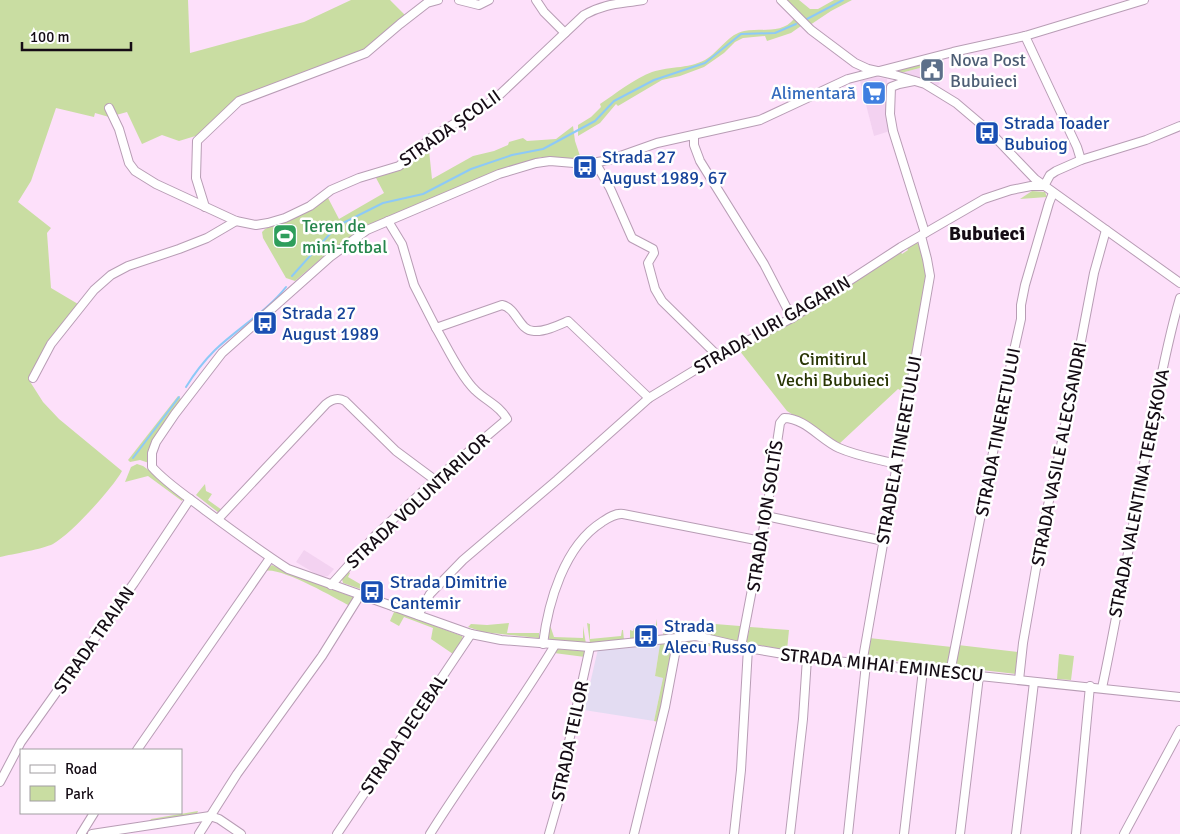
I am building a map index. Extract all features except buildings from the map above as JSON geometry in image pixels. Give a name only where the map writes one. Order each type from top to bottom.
[{"type":"street","points":[[205,207],[196,178],[197,141],[239,101],[366,54],[427,3],[438,0]]},
{"type":"street","points":[[459,0],[479,5],[489,0]]},
{"type":"street","points":[[536,0],[544,12],[565,32]]},
{"type":"street","name":"STRADA ȘCOLII","points":[[109,108],[119,129],[129,163],[135,171],[156,184],[236,221],[256,225],[285,218],[310,206],[332,190],[359,178],[399,166],[432,137],[494,100],[584,14],[595,8],[614,3],[643,0]]},
{"type":"street","points":[[781,0],[811,30],[855,63],[868,69],[916,80],[938,90],[973,116],[1044,186],[1180,283]]},
{"type":"street","points":[[649,398],[568,321],[532,332],[527,329],[514,312],[507,306],[502,305],[436,328],[414,285],[402,244],[388,221],[499,174],[536,163],[550,160],[586,164],[609,160],[657,143],[760,120],[848,79],[880,72],[909,62],[1025,36],[1144,0]]},
{"type":"street","points":[[1025,36],[1077,147],[1081,160]]},
{"type":"street","name":"STRADELA TINERETULUI","points":[[848,834],[864,664],[896,464],[930,275],[923,235],[893,131],[890,114],[891,87],[916,80]]},
{"type":"street","points":[[1044,186],[1050,175],[1056,170],[1081,160],[1146,140],[1180,126]]},
{"type":"street","points":[[694,135],[694,145],[700,161],[764,264],[792,318]]},
{"type":"street","points":[[595,162],[610,188],[632,238],[653,249],[654,253],[648,263],[655,289],[662,302],[718,356]]},
{"type":"street","name":"STRADA IURI GAGARIN","points":[[418,615],[430,594],[463,560],[558,480],[649,398],[718,356],[792,318],[923,235],[984,199],[1011,190],[1031,186],[1044,186]]},
{"type":"street","name":"STRADA TINERETULUI","points":[[950,673],[1004,396],[1021,319],[1021,304],[1025,285],[1048,202],[1053,193]]},
{"type":"street","points":[[33,378],[51,344],[94,290],[111,275],[128,266],[179,250],[207,238],[236,221]]},
{"type":"street","name":"STRADA MIHAI EMINESCU","points":[[388,221],[368,230],[330,257],[222,353],[175,414],[156,442],[152,453],[152,467],[161,477],[270,558],[288,569],[471,634],[500,640],[590,647],[696,636],[744,648],[807,658],[1034,682],[1090,686],[1180,697]]},
{"type":"street","name":"STRADA VASILE ALECSANDRI","points":[[1019,680],[1023,643],[1043,528],[1061,446],[1094,273],[1106,230]]},
{"type":"street","name":"STRADA VALENTINA TEREȘKOVA","points":[[1102,688],[1169,337],[1180,298]]},
{"type":"street","name":"STRADA VOLUNTARILOR","points":[[331,585],[374,537],[506,418],[502,411],[474,390],[455,362],[436,328]]},
{"type":"street","points":[[218,519],[330,400],[339,399],[345,401],[396,450],[435,480]]},
{"type":"street","name":"STRADA ION SOLTÎS","points":[[734,834],[741,770],[744,648],[780,423],[784,418],[790,418],[838,448],[896,464]]},
{"type":"street","name":"STRADA TRAIAN","points":[[0,782],[22,742],[134,583],[190,499]]},
{"type":"street","points":[[543,644],[548,612],[558,579],[567,563],[590,532],[610,516],[623,514],[761,541]]},
{"type":"street","points":[[766,516],[884,541]]},
{"type":"street","points":[[138,749],[270,558]]},
{"type":"street","points":[[199,834],[237,774],[322,656],[360,594]]},
{"type":"street","name":"STRADA DECEBAL","points":[[337,834],[471,634]]},
{"type":"street","points":[[634,834],[665,707],[678,638]]},
{"type":"street","points":[[430,834],[450,801],[528,691],[555,645]]},
{"type":"street","name":"STRADA TEILOR","points":[[549,834],[561,792],[566,755],[590,647]]},
{"type":"street","points":[[790,834],[803,719],[807,658]]},
{"type":"street","points":[[904,834],[923,670]]},
{"type":"street","points":[[960,834],[979,676]]},
{"type":"street","points":[[1016,834],[1034,682]]},
{"type":"street","points":[[1076,834],[1090,686]]},
{"type":"street","points":[[1124,834],[1180,730]]},
{"type":"street","points":[[81,834],[93,814]]},
{"type":"street","points":[[92,834],[210,816],[218,818],[241,834]]},
{"type":"shaded area","points":[[935,64],[941,80],[937,80],[940,84],[936,86],[901,73]]},
{"type":"shaded area","points":[[876,77],[887,79],[890,131],[874,136],[860,81]]},
{"type":"shaded area","points":[[304,550],[334,569],[328,576],[321,577],[296,562]]},
{"type":"shaded area","points":[[660,644],[655,676],[663,678],[654,721],[584,710],[598,649]]},
{"type":"green space","points":[[0,0],[188,0],[190,53],[304,22],[351,0],[390,0],[405,15],[373,46],[360,53],[239,97],[202,134],[179,141],[162,135],[142,144],[127,112],[109,117],[95,113],[94,117],[56,108],[31,181],[18,202],[51,228],[47,233],[51,288],[78,304],[29,380],[43,402],[59,419],[122,471],[110,489],[61,539],[42,548],[0,557]]},
{"type":"green space","points":[[786,0],[799,0],[810,9],[818,9],[834,0],[852,0],[810,25]]},
{"type":"green space","points":[[794,19],[801,26],[791,33],[767,41],[765,36],[743,38],[735,42],[724,53],[704,67],[680,76],[662,80],[618,106],[616,104],[600,123],[578,136],[578,125],[591,117],[601,107],[600,104],[639,78],[659,70],[702,62],[734,35],[751,30],[778,29],[789,24]]},
{"type":"green space","points":[[933,58],[935,64],[901,73],[894,72],[894,69]]},
{"type":"green space","points":[[573,126],[575,141],[581,159],[541,157],[510,167],[369,225],[330,251],[295,281],[286,278],[263,238],[262,232],[265,229],[311,208],[327,196],[339,219],[384,193],[375,176],[401,167],[430,144],[427,148],[429,150],[432,179],[473,156],[494,151],[508,145],[509,142],[523,138],[527,141],[556,139]]},
{"type":"green space","points":[[1032,191],[1045,192],[1047,197],[1020,199]]},
{"type":"green space","name":"Cimitirul Vechi Bubuieci","points":[[917,242],[926,260],[928,273],[910,377],[902,391],[898,389],[839,444],[787,411],[739,350],[812,309],[900,251],[902,254],[908,250],[906,247]]},
{"type":"green space","points":[[178,396],[182,400],[149,463],[140,460],[130,462],[128,460]]},
{"type":"green space","points":[[137,464],[143,466],[166,483],[165,485],[183,499],[182,501],[148,476],[125,482],[131,467]]},
{"type":"green space","points":[[205,484],[206,491],[212,494],[208,500],[222,510],[219,513],[196,495]]},
{"type":"green space","points":[[272,565],[295,576],[353,597],[354,600],[350,606],[282,573],[264,571]]},
{"type":"green space","points":[[348,571],[350,573],[348,577],[381,596],[343,583],[342,579]]},
{"type":"green space","points":[[365,600],[462,636],[463,639],[453,654],[431,639],[433,628],[404,617],[399,626],[390,621],[394,612]]},
{"type":"green space","points":[[550,612],[550,625],[554,637],[583,638],[583,626],[586,644],[551,641],[547,631]]},
{"type":"green space","points":[[657,619],[657,637],[630,640],[630,630],[633,631],[634,628],[655,630]]},
{"type":"green space","points":[[665,620],[740,626],[744,623],[737,643],[701,635],[663,636]]},
{"type":"green space","points":[[509,623],[507,633],[539,633],[539,638],[483,632],[468,627],[471,624]]},
{"type":"green space","points":[[587,623],[590,624],[590,639],[621,636],[623,630],[624,640],[590,643]]},
{"type":"green space","points":[[750,627],[789,630],[787,650],[746,643]]},
{"type":"green space","points":[[869,638],[952,647],[949,667],[868,658]]},
{"type":"green space","points":[[687,641],[719,644],[742,651],[745,656],[732,650],[714,647],[696,645],[682,647]]},
{"type":"green space","points":[[670,642],[675,647],[658,722],[654,721],[663,678],[655,676],[660,644]]},
{"type":"green space","points":[[958,645],[1018,652],[1016,674],[956,667]]},
{"type":"green space","points":[[558,649],[584,651],[586,653],[585,657],[554,653]]},
{"type":"green space","points":[[1059,654],[1074,656],[1071,680],[1057,679]]},
{"type":"green space","points":[[198,811],[196,816],[148,824],[151,819]]},
{"type":"waterway","points":[[807,19],[843,0]]},
{"type":"waterway","points":[[292,276],[337,226],[383,203],[423,194],[471,169],[512,155],[543,149],[595,121],[614,101],[654,80],[705,63],[741,34],[775,33],[796,24]]},
{"type":"waterway","points":[[186,387],[215,350],[261,312],[286,287]]},
{"type":"waterway","points":[[133,458],[179,397]]},
{"type":"place","name":"Nova Post Bubuieci","points":[[932,70]]},
{"type":"place","name":"Alimentară","points":[[874,93]]},
{"type":"place","name":"Strada Toader Bubuiog","points":[[987,133]]},
{"type":"place","name":"Strada 27 August 1989, 67","points":[[585,167]]},
{"type":"place","name":"Teren de mini-fotbal","points":[[285,236]]},
{"type":"place","name":"Strada 27 August 1989","points":[[265,323]]},
{"type":"place","name":"Strada Dimitrie Cantemir","points":[[372,592]]},
{"type":"place","name":"Strada Alecu Russo","points":[[646,636]]},
{"type":"district","name":"Bubuieci","points":[[987,233]]}]
